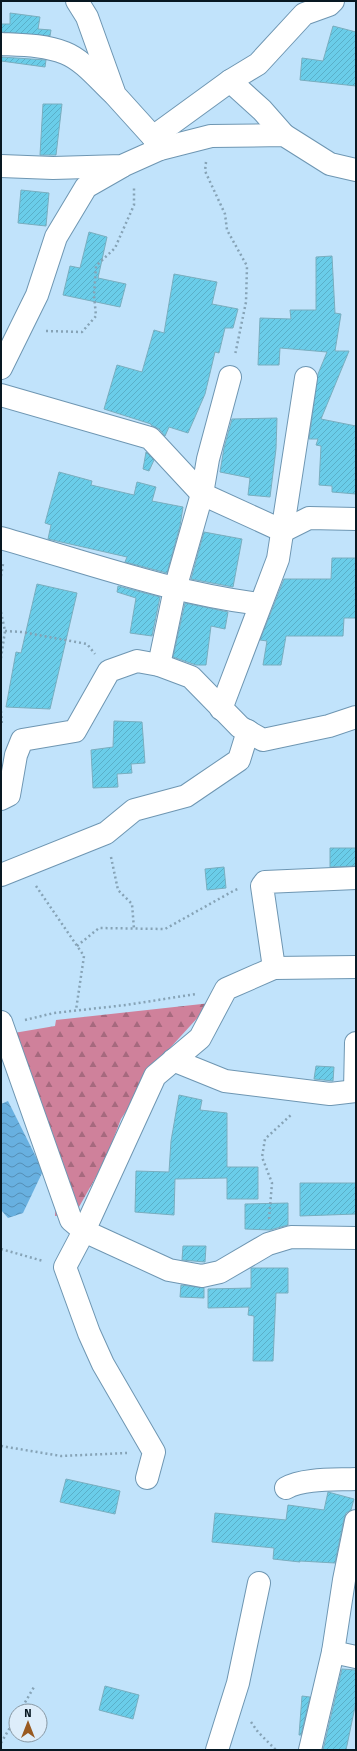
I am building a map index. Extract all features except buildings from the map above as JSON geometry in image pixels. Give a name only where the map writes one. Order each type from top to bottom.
[{"type":"street","points":[[77,1],[88,17],[115,95]]},
{"type":"street","points":[[1,368],[37,295],[56,238],[86,187],[128,164],[157,143],[230,82],[258,64],[304,14],[329,5],[333,1]]},
{"type":"street","points":[[1,44],[38,46],[66,53],[79,62],[115,95],[157,143]]},
{"type":"street","points":[[230,82],[262,110],[284,135],[330,164],[356,170]]},
{"type":"street","points":[[157,143],[211,136],[284,135]]},
{"type":"street","points":[[1,166],[53,168],[128,164]]},
{"type":"street","points":[[159,665],[175,589],[202,494],[208,459],[230,376]]},
{"type":"street","points":[[221,709],[278,558],[306,378]]},
{"type":"street","points":[[1,395],[150,438],[202,494],[283,531]]},
{"type":"street","points":[[283,531],[309,518],[356,519]]},
{"type":"street","points":[[1,538],[175,589],[216,599],[260,604]]},
{"type":"street","points":[[1,799],[9,795],[16,755],[22,740],[75,731],[109,671],[137,661],[159,665],[191,677],[240,727],[263,740],[329,726],[356,717]]},
{"type":"street","points":[[1,875],[22,868],[106,833],[134,810],[186,796],[239,760],[248,732]]},
{"type":"street","points":[[274,968],[262,886],[265,882],[356,878]]},
{"type":"street","points":[[147,1478],[154,1452],[103,1364],[89,1333],[65,1267],[84,1231],[155,1076],[200,1038],[226,989],[274,968],[356,967]]},
{"type":"street","points":[[1,1024],[71,1220],[84,1231],[170,1270],[202,1276],[220,1272],[268,1244],[291,1237],[356,1238]]},
{"type":"street","points":[[173,1060],[225,1081],[330,1094],[355,1091],[356,1043]]},
{"type":"street","points":[[286,1488],[293,1484],[315,1481],[356,1479]]},
{"type":"street","points":[[310,1750],[333,1652],[344,1580],[356,1521]]},
{"type":"street","points":[[217,1750],[234,1696],[259,1583]]},
{"type":"street","points":[[333,1652],[356,1657]]},
{"type":"path","points":[[211,136],[205,171],[226,214],[227,230],[247,266],[246,302],[230,376]]},
{"type":"path","points":[[19,331],[82,332],[96,316],[94,295],[96,266],[115,248],[134,205],[128,164]]},
{"type":"path","points":[[1,612],[5,631],[1,658]]},
{"type":"path","points":[[5,631],[22,632],[87,644],[109,671]]},
{"type":"path","points":[[106,833],[118,890],[132,904],[134,929]]},
{"type":"path","points":[[22,868],[84,956],[76,1010]]},
{"type":"path","points":[[77,946],[99,928],[165,929],[235,890],[256,889],[262,886]]},
{"type":"path","points":[[1,1024],[54,1013],[126,1005],[226,989]]},
{"type":"path","points":[[268,1244],[272,1183],[262,1156],[265,1139],[294,1112]]},
{"type":"path","points":[[1,1249],[65,1267]]},
{"type":"path","points":[[1,1446],[61,1456],[154,1452]]},
{"type":"path","points":[[25,1703],[34,1687]]},
{"type":"path","points":[[234,1696],[258,1732],[276,1750]]},
{"type":"path","points":[[1,1743],[8,1731]]},
{"type":"green space","points":[[211,1003],[160,1059],[121,1119],[105,1161],[75,1214],[55,1216],[57,1171],[8,1034],[55,1026],[56,1020]]},
{"type":"water","points":[[8,1101],[43,1171],[23,1213],[8,1218],[1,1210],[1,1104]]}]
